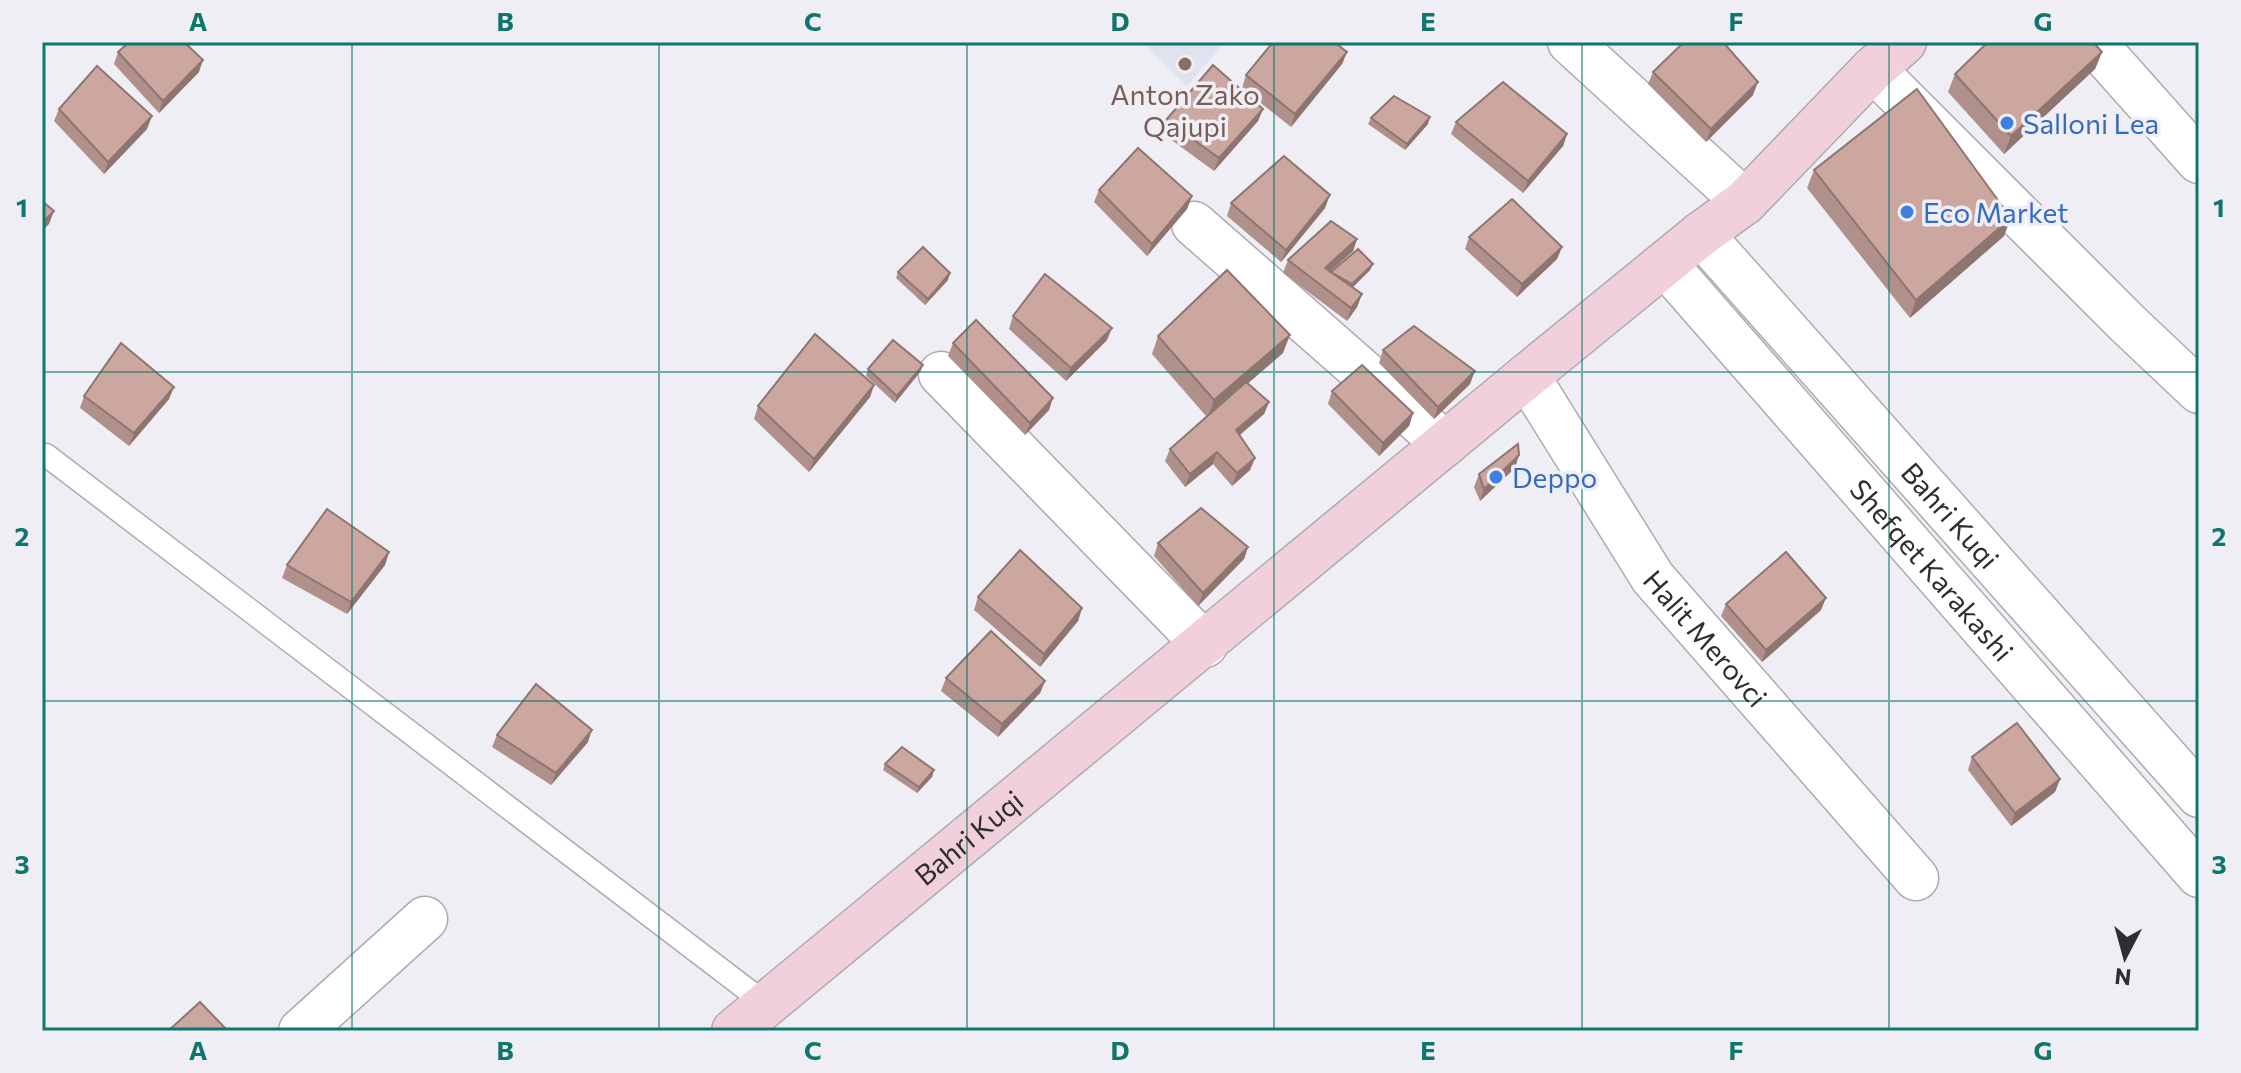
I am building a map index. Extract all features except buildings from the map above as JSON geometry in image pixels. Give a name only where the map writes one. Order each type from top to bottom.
[{"type":"street","points":[[1570,42],[1745,202]]},
{"type":"street","points":[[2093,42],[2199,161]]},
{"type":"street","points":[[1888,56],[2127,323],[2199,391]]},
{"type":"street","name":"Bahri Kuqi","points":[[750,1018],[1527,376],[1701,234],[1745,202],[1888,56]]},
{"type":"street","points":[[1194,224],[1445,444]]},
{"type":"street","name":"Bahri Kuqi","points":[[1701,234],[2199,795]]},
{"type":"street","name":"Shefqet Karakashi","points":[[1665,264],[2199,875]]},
{"type":"street","points":[[941,374],[1205,645]]},
{"type":"street","name":"Halit Merovci","points":[[1527,376],[1653,578],[1916,878]]},
{"type":"street","points":[[301,1031],[425,919]]},
{"type":"lane","points":[[46,455],[750,1018]]},
{"type":"shaded area","name":"Anton Zako Qajupi","points":[[1142,42],[1225,42],[1187,86]]},
{"type":"place","name":"Anton Zako Qajupi","points":[[1185,64]]},
{"type":"place","name":"Salloni Lea","points":[[2007,123]]},
{"type":"place","name":"Eco Market","points":[[1907,212]]},
{"type":"place","name":"Deppo","points":[[1496,477]]}]
